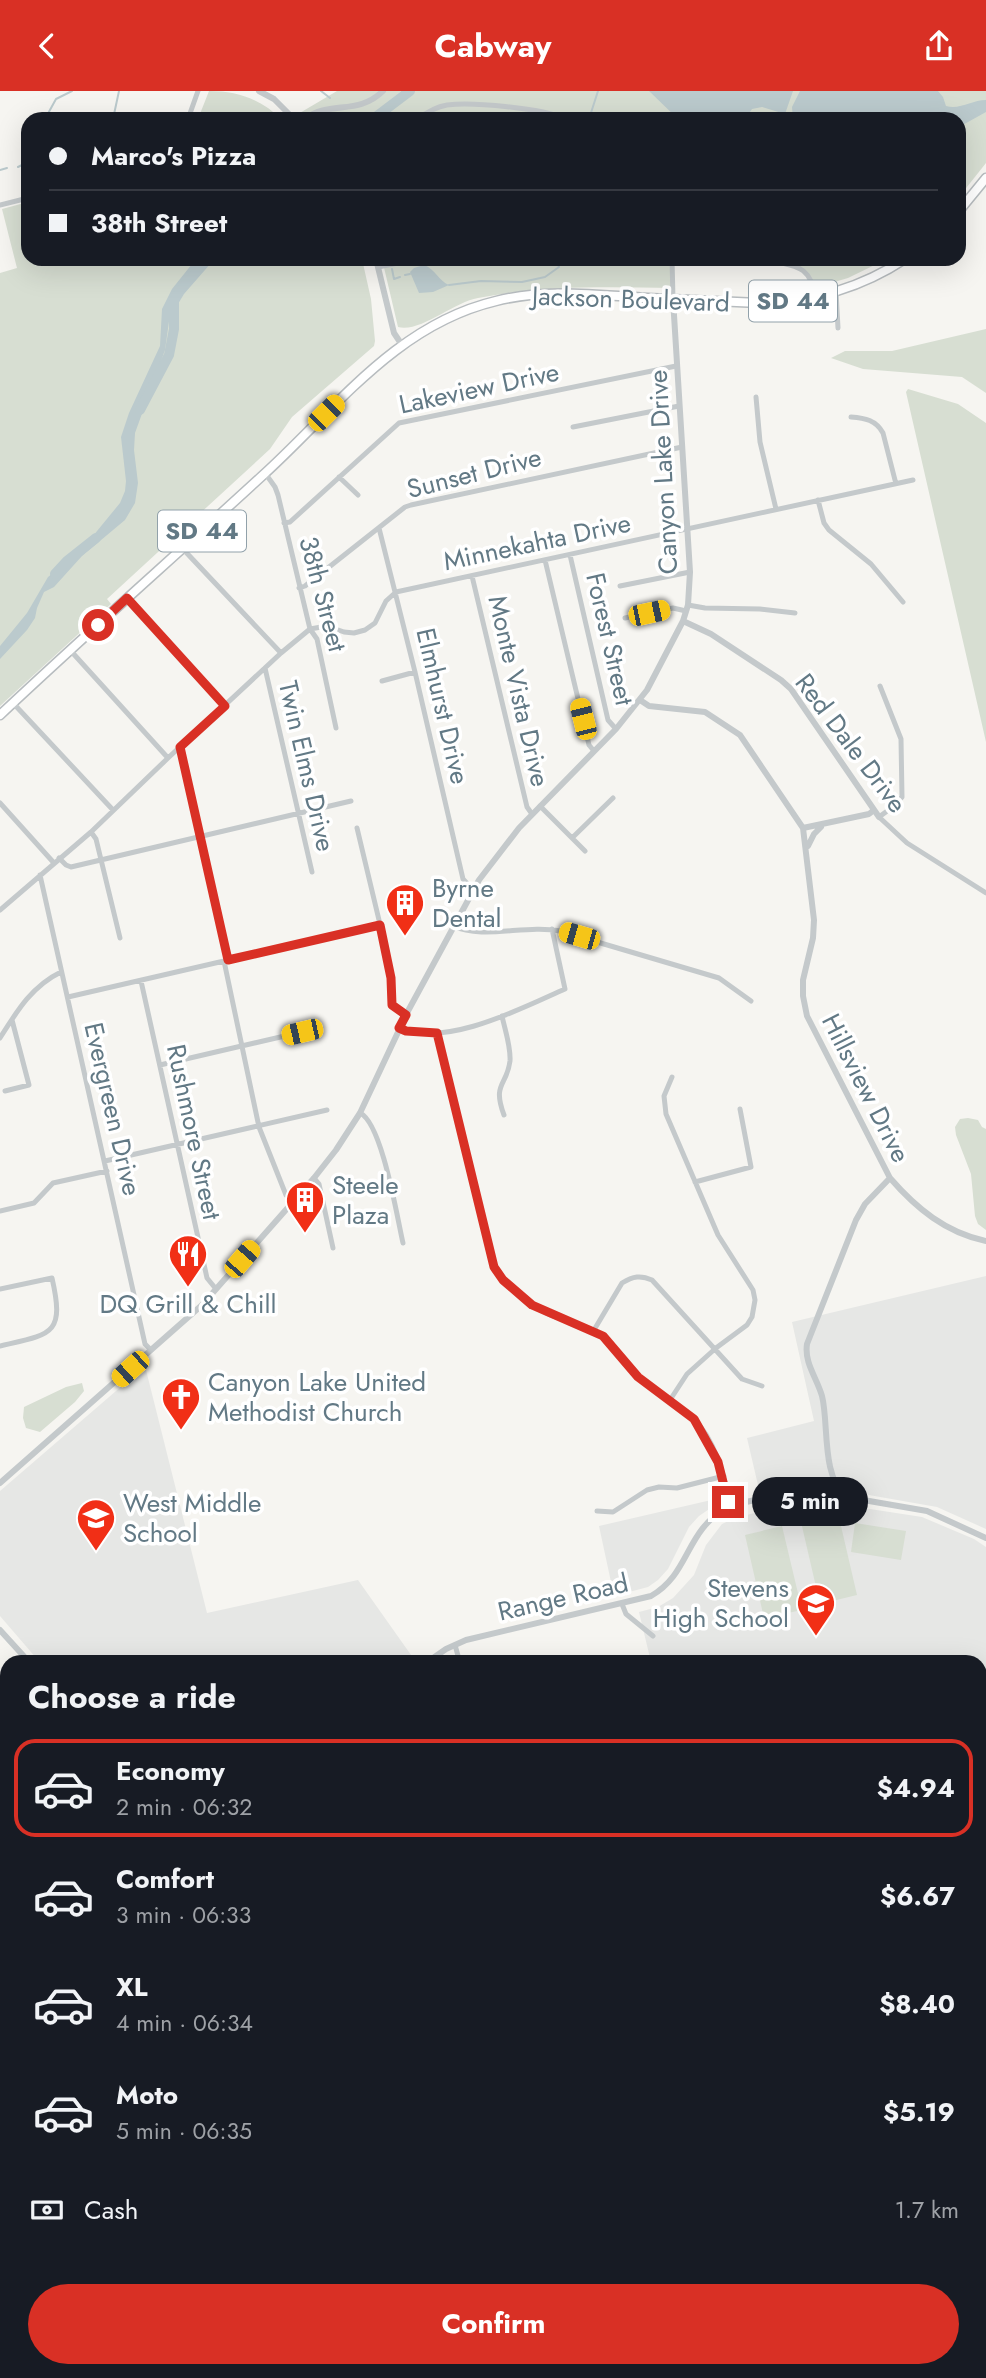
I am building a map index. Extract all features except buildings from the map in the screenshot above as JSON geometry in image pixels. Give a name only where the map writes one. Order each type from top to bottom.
[{"type":"main road","points":[[966,202],[986,178]]},
{"type":"main road","name":"Jackson Boulevard","points":[[0,715],[265,474],[353,385],[402,345],[437,323],[460,312],[509,298],[561,293],[771,303],[836,292],[893,266]]},
{"type":"street","points":[[190,112],[198,91]]},
{"type":"street","points":[[259,91],[274,99],[287,112]]},
{"type":"street","points":[[316,112],[363,105],[383,91]]},
{"type":"street","points":[[429,112],[436,108],[455,105],[542,112]]},
{"type":"street","points":[[0,205],[21,200]]},
{"type":"street","points":[[381,266],[378,267],[394,333],[402,345]]},
{"type":"street","name":"Canyon Lake Drive","points":[[0,1483],[202,1305],[314,1178],[360,1113],[399,1028],[473,890],[502,848],[616,729],[655,677],[683,621],[687,608],[690,572],[672,266]]},
{"type":"street","points":[[788,266],[807,272],[816,297]]},
{"type":"street","points":[[836,292],[838,328]]},
{"type":"street","name":"Lakeview Drive","points":[[284,523],[290,522],[399,423],[676,366]]},
{"type":"street","points":[[756,397],[760,442],[776,509]]},
{"type":"street","points":[[573,427],[679,406]]},
{"type":"street","points":[[851,417],[867,418],[879,426],[896,484]]},
{"type":"street","name":"Sunset Drive","points":[[299,588],[405,507],[682,447]]},
{"type":"street","name":"38th Street","points":[[265,474],[275,487],[310,629],[317,639],[336,728]]},
{"type":"street","points":[[339,477],[358,495]]},
{"type":"street","name":"Minnekahta Drive","points":[[396,593],[913,479]]},
{"type":"street","points":[[818,501],[824,523],[829,530],[871,564],[903,602]]},
{"type":"street","name":"Elmhurst Drive","points":[[379,528],[463,879],[473,890]]},
{"type":"street","points":[[182,548],[281,653]]},
{"type":"street","name":"Forest Street","points":[[570,555],[608,720],[616,729]]},
{"type":"street","points":[[545,560],[589,745],[594,751]]},
{"type":"street","points":[[620,586],[690,572]]},
{"type":"street","name":"Monte Vista Drive","points":[[472,576],[527,807],[532,814]]},
{"type":"street","points":[[0,910],[91,832],[167,758],[310,629],[327,626],[344,632],[365,630],[375,623],[386,601],[396,593]]},
{"type":"street","points":[[127,598],[225,706]]},
{"type":"street","points":[[625,618],[673,608],[760,608],[795,613]]},
{"type":"street","name":"Red Dale Drive","points":[[683,621],[711,634],[781,680],[791,689],[879,817],[907,843],[986,893]]},
{"type":"street","points":[[70,650],[167,758]]},
{"type":"street","name":"Twin Elms Drive","points":[[265,668],[312,872]]},
{"type":"street","points":[[382,681],[415,672]]},
{"type":"street","points":[[879,817],[902,797],[901,739],[880,686]]},
{"type":"street","name":"Hillsview Drive","points":[[640,700],[649,706],[705,712],[740,735],[803,828],[814,920],[813,938],[803,980],[807,1016],[890,1178],[906,1197],[926,1214],[958,1233],[986,1241]]},
{"type":"street","points":[[13,703],[113,810]]},
{"type":"street","points":[[180,747],[259,1127],[286,1195],[293,1201]]},
{"type":"street","points":[[572,838],[613,798]]},
{"type":"street","points":[[0,803],[57,860],[72,867],[351,801]]},
{"type":"street","name":"Monte Vista Drive","points":[[540,806],[585,851]]},
{"type":"street","points":[[803,828],[822,826],[869,814],[874,810]]},
{"type":"street","points":[[807,859],[810,840],[822,826]]},
{"type":"street","points":[[357,828],[391,978],[392,1005],[406,1015]]},
{"type":"street","points":[[91,832],[96,839],[120,938]]},
{"type":"street","name":"Evergreen Drive","points":[[40,875],[145,1344],[151,1350]]},
{"type":"street","points":[[68,997],[380,925]]},
{"type":"street","points":[[453,926],[469,931],[552,929],[719,978],[751,1001]]},
{"type":"street","points":[[399,1028],[437,1033],[482,1023],[565,989],[552,929]]},
{"type":"street","points":[[0,1038],[36,988],[61,972]]},
{"type":"street","name":"Rushmore Street","points":[[141,981],[207,1278],[216,1289]]},
{"type":"street","points":[[502,1016],[510,1057],[509,1068],[500,1086],[499,1103],[504,1115]]},
{"type":"street","points":[[5,1091],[29,1085],[12,1020]]},
{"type":"street","points":[[159,1065],[302,1032]]},
{"type":"street","points":[[437,1033],[494,1267],[503,1280],[532,1305],[594,1331],[611,1344],[638,1377],[694,1419],[710,1443],[724,1476],[729,1506]]},
{"type":"street","points":[[670,1400],[687,1374],[747,1325],[752,1317],[755,1300],[753,1290],[718,1235],[664,1105],[665,1089],[671,1077]]},
{"type":"street","points":[[695,1182],[751,1167],[740,1109]]},
{"type":"street","points":[[105,1161],[327,1110]]},
{"type":"street","points":[[360,1113],[369,1119],[385,1164],[402,1243]]},
{"type":"street","points":[[0,1211],[34,1203],[53,1184],[107,1171]]},
{"type":"street","points":[[314,1178],[319,1184],[333,1248]]},
{"type":"street","points":[[890,1178],[865,1204],[856,1220],[807,1344],[806,1353],[822,1397],[826,1446],[836,1481],[842,1494],[848,1498],[927,1511],[986,1538]]},
{"type":"street","points":[[0,1289],[52,1277],[58,1311],[56,1322],[51,1330],[43,1335],[0,1346]]},
{"type":"street","points":[[594,1331],[622,1283],[629,1278],[645,1277],[652,1280],[742,1378],[762,1386]]},
{"type":"street","points":[[597,1511],[613,1512],[647,1490],[659,1487],[677,1488],[724,1476]]},
{"type":"street","name":"Range Road","points":[[439,1655],[476,1637],[651,1595],[667,1585],[679,1569],[702,1527],[729,1506],[836,1481]]},
{"type":"street","points":[[622,1604],[626,1614],[653,1636]]},
{"type":"street","points":[[0,1630],[23,1655]]},
{"type":"street","points":[[455,1645],[458,1655]]},
{"type":"shaded area","points":[[209,91],[248,97],[273,112],[201,112]]},
{"type":"shaded area","points":[[337,91],[986,91],[986,163],[966,188],[966,112],[301,112]]},
{"type":"shaded area","points":[[649,91],[793,91],[786,112],[762,107],[750,112],[671,112]]},
{"type":"shaded area","points":[[800,91],[938,91],[946,106],[956,107],[986,100],[986,112],[966,123],[966,112],[792,112]]},
{"type":"shaded area","points":[[21,204],[21,266],[364,266],[371,299],[375,341],[374,346],[292,417],[270,449],[107,599],[111,604],[0,706],[0,273],[17,268],[2,209]]},
{"type":"shaded area","points":[[190,266],[199,266],[172,300],[165,350],[135,433],[138,483],[135,503],[125,520],[82,556],[54,587],[44,592],[35,618],[0,659],[0,646],[27,613],[48,577],[79,553],[120,503],[126,481],[121,437],[129,413],[160,346],[162,309],[172,289]]},
{"type":"shaded area","points":[[384,266],[673,266],[672,288],[574,288],[502,294],[458,305],[416,326],[398,327]]},
{"type":"shaded area","points":[[426,266],[449,285],[433,292],[419,293],[410,272],[414,268]]},
{"type":"shaded area","points":[[788,266],[873,266],[848,278],[814,288],[807,272]]},
{"type":"shaded area","points":[[986,329],[986,393],[962,377],[863,369],[831,358],[845,351],[892,351]]},
{"type":"shaded area","points":[[908,389],[958,404],[986,423],[986,742],[906,392]]},
{"type":"shaded area","points":[[960,1119],[978,1120],[986,1129],[986,1230],[978,1224],[975,1216],[971,1174],[956,1135],[955,1127]]},
{"type":"shaded area","points":[[986,1276],[986,1529],[937,1507],[846,1491],[830,1484],[761,1498],[747,1438],[814,1421],[792,1322]]},
{"type":"shaded area","name":"West Middle School","points":[[145,1366],[207,1613],[358,1580],[411,1655],[34,1655],[0,1616],[0,1491]]},
{"type":"shaded area","points":[[82,1383],[84,1391],[75,1402],[40,1432],[26,1428],[24,1407],[66,1387]]},
{"type":"shaded area","name":"Stevens High School","points":[[835,1495],[844,1503],[857,1507],[922,1517],[974,1539],[986,1547],[986,1655],[649,1655],[639,1612],[658,1607],[673,1598],[694,1575],[706,1545],[722,1524],[737,1517]]},
{"type":"shaded area","name":"Stevens High School","points":[[720,1498],[721,1501],[699,1516],[689,1527],[668,1569],[658,1580],[648,1587],[614,1596],[599,1526]]},
{"type":"shaded area","points":[[838,1513],[857,1595],[820,1604],[801,1522]]},
{"type":"shaded area","points":[[855,1523],[906,1531],[901,1560],[851,1552]]},
{"type":"shaded area","points":[[782,1526],[802,1610],[764,1618],[745,1535]]},
{"type":"waterway","points":[[49,112],[56,99],[72,91]]},
{"type":"waterway","points":[[114,112],[119,91]]},
{"type":"waterway","points":[[321,91],[330,98]]},
{"type":"waterway","points":[[382,112],[410,91]]},
{"type":"waterway","points":[[591,112],[598,91]]},
{"type":"waterway","points":[[402,92],[409,92]]},
{"type":"waterway","points":[[0,170],[7,168]]},
{"type":"waterway","points":[[140,410],[169,355],[174,329],[174,301],[202,266]]},
{"type":"waterway","points":[[449,285],[481,281],[522,282],[545,277],[559,266]]},
{"type":"waterway","points":[[392,269],[394,279],[400,277]]},
{"type":"waterway","points":[[405,275],[410,274]]},
{"type":"waterway","points":[[55,574],[96,538]]},
{"type":"place","name":"Byrne Dental","points":[[405,937]]},
{"type":"place","name":"Steele Plaza","points":[[305,1234]]},
{"type":"place","name":"DQ Grill & Chill","points":[[188,1288]]},
{"type":"place","name":"Canyon Lake United Methodist Church","points":[[181,1431]]},
{"type":"place","name":"West Middle School","points":[[96,1552]]},
{"type":"place","name":"Stevens High School","points":[[816,1637]]},
{"type":"route","points":[[98,625],[127,598],[225,706],[180,747],[228,960],[380,925],[391,978],[392,1005],[406,1015],[399,1028],[437,1033],[494,1267],[503,1280],[532,1305],[603,1336],[638,1377],[694,1419],[710,1443],[724,1476],[728,1502]]}]
